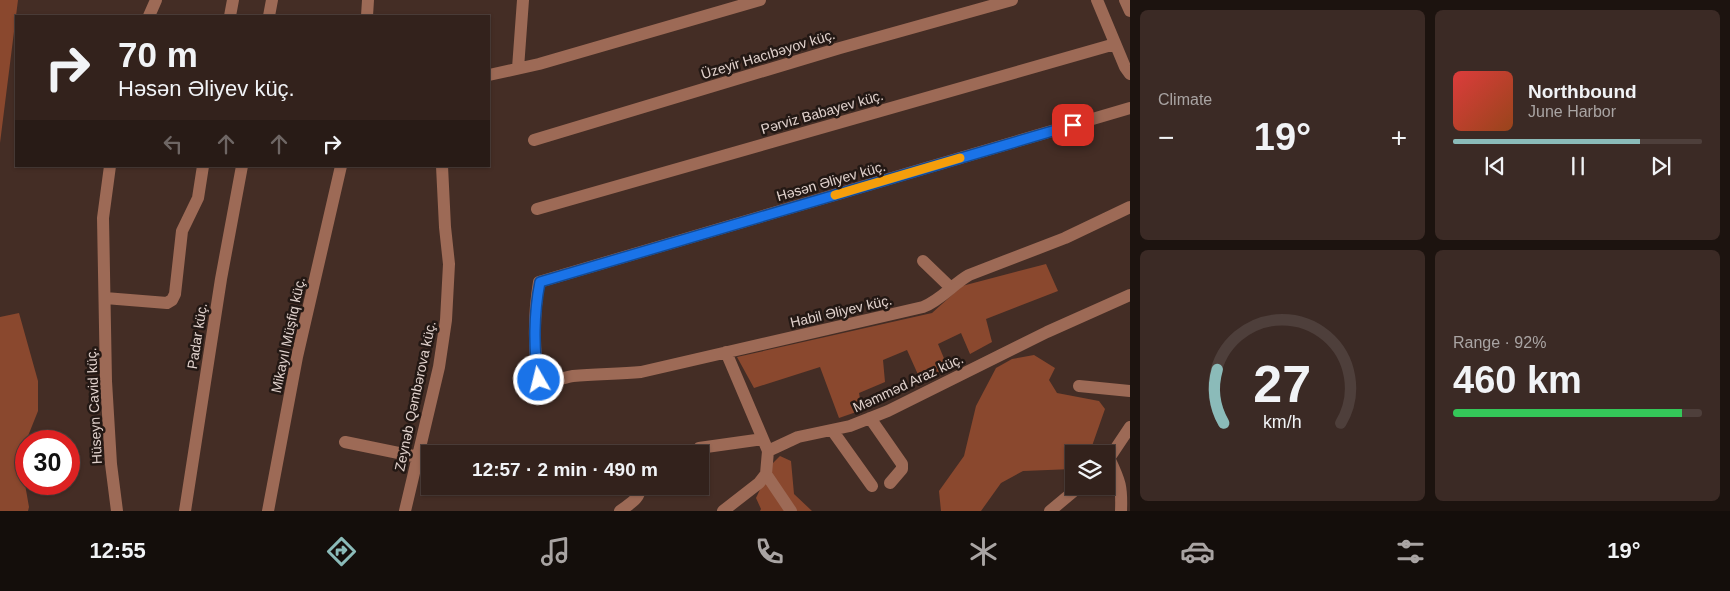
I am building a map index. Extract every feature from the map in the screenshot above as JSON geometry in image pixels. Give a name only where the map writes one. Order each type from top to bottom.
[{"type":"street","points":[[149,15],[156,0]]},
{"type":"street","points":[[230,15],[233,0]]},
{"type":"street","points":[[269,15],[272,0]]},
{"type":"street","points":[[367,15],[368,0]]},
{"type":"street","points":[[518,68],[522,0]]},
{"type":"street","points":[[490,75],[760,0]]},
{"type":"street","name":"Üzeyir Hacıbəyov küç.","points":[[534,140],[840,48],[1012,0]]},
{"type":"street","points":[[1096,0],[1125,67],[1130,74]]},
{"type":"street","points":[[1125,0],[1130,11]]},
{"type":"street","name":"Pərviz Babayev küç.","points":[[537,209],[1116,44]]},
{"type":"street","name":"Həsən Əliyev küç.","points":[[539,380],[535,361],[537,295],[540,282],[1130,108]]},
{"type":"street","name":"Hüseyn Cavid küç.","points":[[110,167],[103,218],[106,381],[111,464],[117,511]]},
{"type":"street","points":[[105,298],[167,304],[172,300],[176,294],[182,231],[198,198],[204,167]]},
{"type":"street","name":"Padar küç.","points":[[185,511],[221,279],[242,167]]},
{"type":"street","name":"Mikayıl Müşfiq küç.","points":[[268,511],[297,357],[341,167]]},
{"type":"street","name":"Zeynəb Qəmbərova küç.","points":[[405,511],[439,367],[446,320],[449,264],[442,167]]},
{"type":"street","name":"Habil Əliyev küç.","points":[[539,380],[551,382],[572,376],[600,376],[640,372],[923,308],[938,300],[950,288],[969,275],[1065,238],[1130,207]]},
{"type":"street","points":[[923,261],[950,288]]},
{"type":"street","name":"Məmməd Araz küç.","points":[[709,448],[765,445],[850,426],[888,411],[1047,332],[1130,295]]},
{"type":"street","points":[[726,352],[765,445],[766,474],[791,511]]},
{"type":"street","points":[[1079,386],[1130,391]]},
{"type":"street","points":[[870,418],[902,464],[902,469],[890,483]]},
{"type":"street","points":[[1115,450],[1130,427]]},
{"type":"street","points":[[832,430],[872,486]]},
{"type":"street","points":[[345,442],[418,457]]},
{"type":"street","points":[[1115,472],[1120,480],[1122,490],[1121,511]]},
{"type":"street","points":[[723,511],[751,491],[766,474]]},
{"type":"street","points":[[620,511],[638,495]]},
{"type":"street","points":[[1050,511],[1069,495]]},
{"type":"shaded area","points":[[0,0],[18,0],[15,15],[0,143]]},
{"type":"shaded area","points":[[1046,264],[1058,291],[986,319],[992,342],[970,354],[961,333],[938,344],[948,368],[920,379],[907,350],[883,360],[885,382],[859,393],[862,410],[839,418],[820,367],[754,388],[737,357],[932,313],[962,286]]},
{"type":"shaded area","points":[[19,313],[38,381],[38,411],[30,430],[15,430],[15,495],[27,495],[28,511],[0,511],[0,317]]},
{"type":"shaded area","points":[[1034,355],[1055,368],[1049,380],[1057,393],[1099,401],[1105,409],[1092,445],[1065,445],[1065,469],[1023,471],[1001,483],[981,511],[941,511],[939,491],[964,456],[976,406],[996,368],[1012,359]]},
{"type":"shaded area","points":[[780,456],[791,461],[794,494],[812,511],[760,511],[761,509],[756,498],[772,464]]},
{"type":"slow traffic","points":[[835,195],[960,158]]},
{"type":"route","points":[[539,380],[535,361],[537,295],[540,282],[1073,125]]}]
